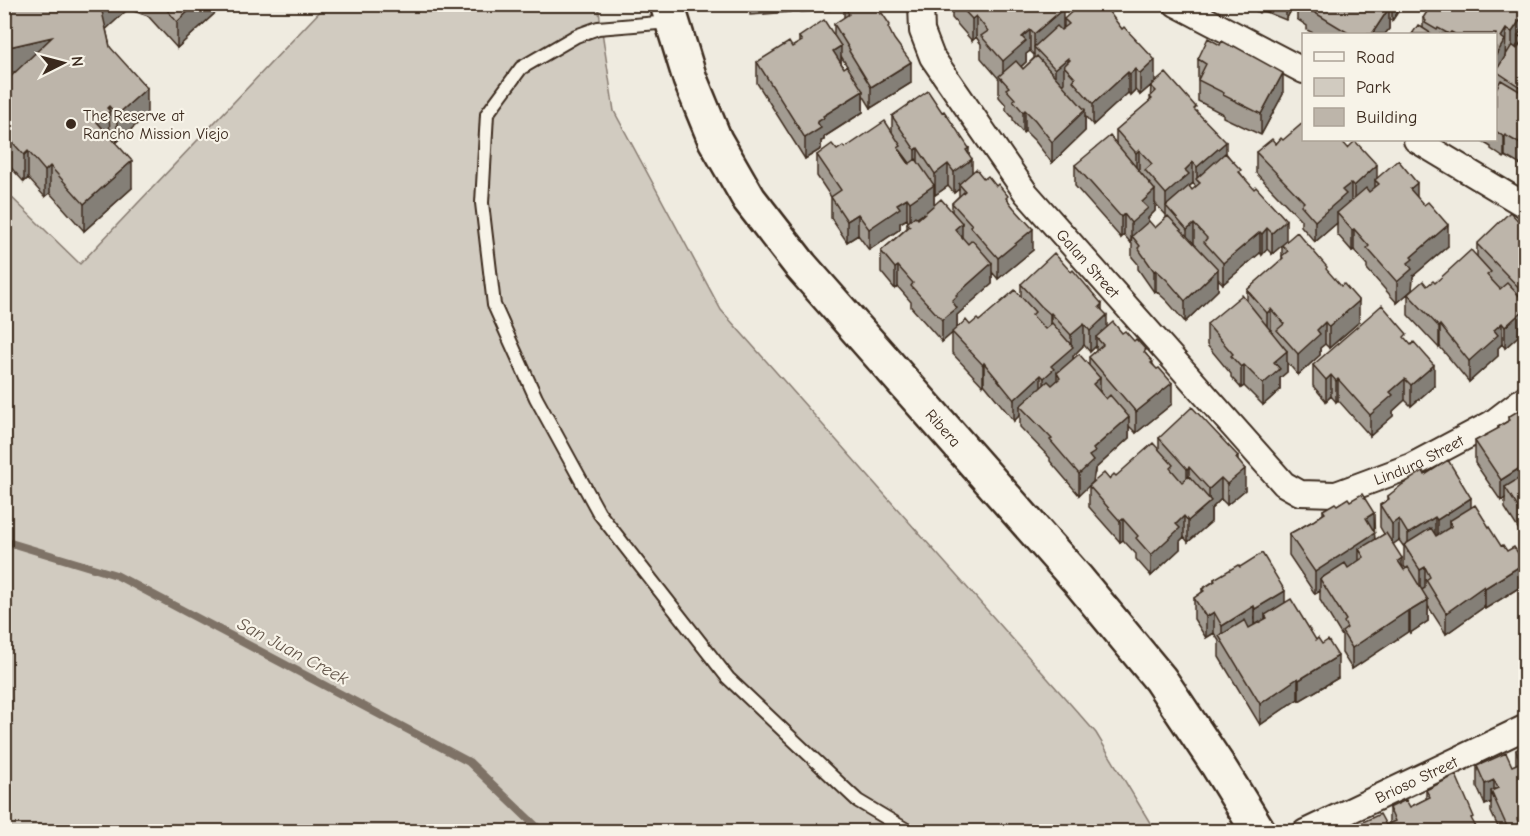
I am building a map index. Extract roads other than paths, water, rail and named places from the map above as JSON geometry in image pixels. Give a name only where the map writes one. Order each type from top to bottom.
[{"type":"street","name":"Galan Street","points":[[921,4],[922,32],[932,57],[1026,193],[1284,484],[1300,493]]},
{"type":"street","points":[[1176,4],[1302,70]]},
{"type":"street","name":"Ribera","points":[[669,13],[690,79],[715,140],[749,199],[801,266],[1070,571],[1160,679],[1259,831]]},
{"type":"street","points":[[1418,141],[1526,206]]},
{"type":"street","name":"Lindura Street","points":[[1300,493],[1336,494],[1411,466],[1492,423],[1526,397]]},
{"type":"street","name":"Brioso Street","points":[[1305,831],[1526,727]]},
{"type":"lane","points":[[669,13],[598,28],[576,36],[521,68],[487,114],[482,203],[494,305],[536,398],[599,513],[728,678],[858,801],[910,831]]},
{"type":"waterway","name":"San Juan Creek","points":[[4,541],[116,575],[469,762],[542,832]]},
{"type":"place","name":"The Reserve at Rancho Mission Viejo","points":[[71,124]]}]
